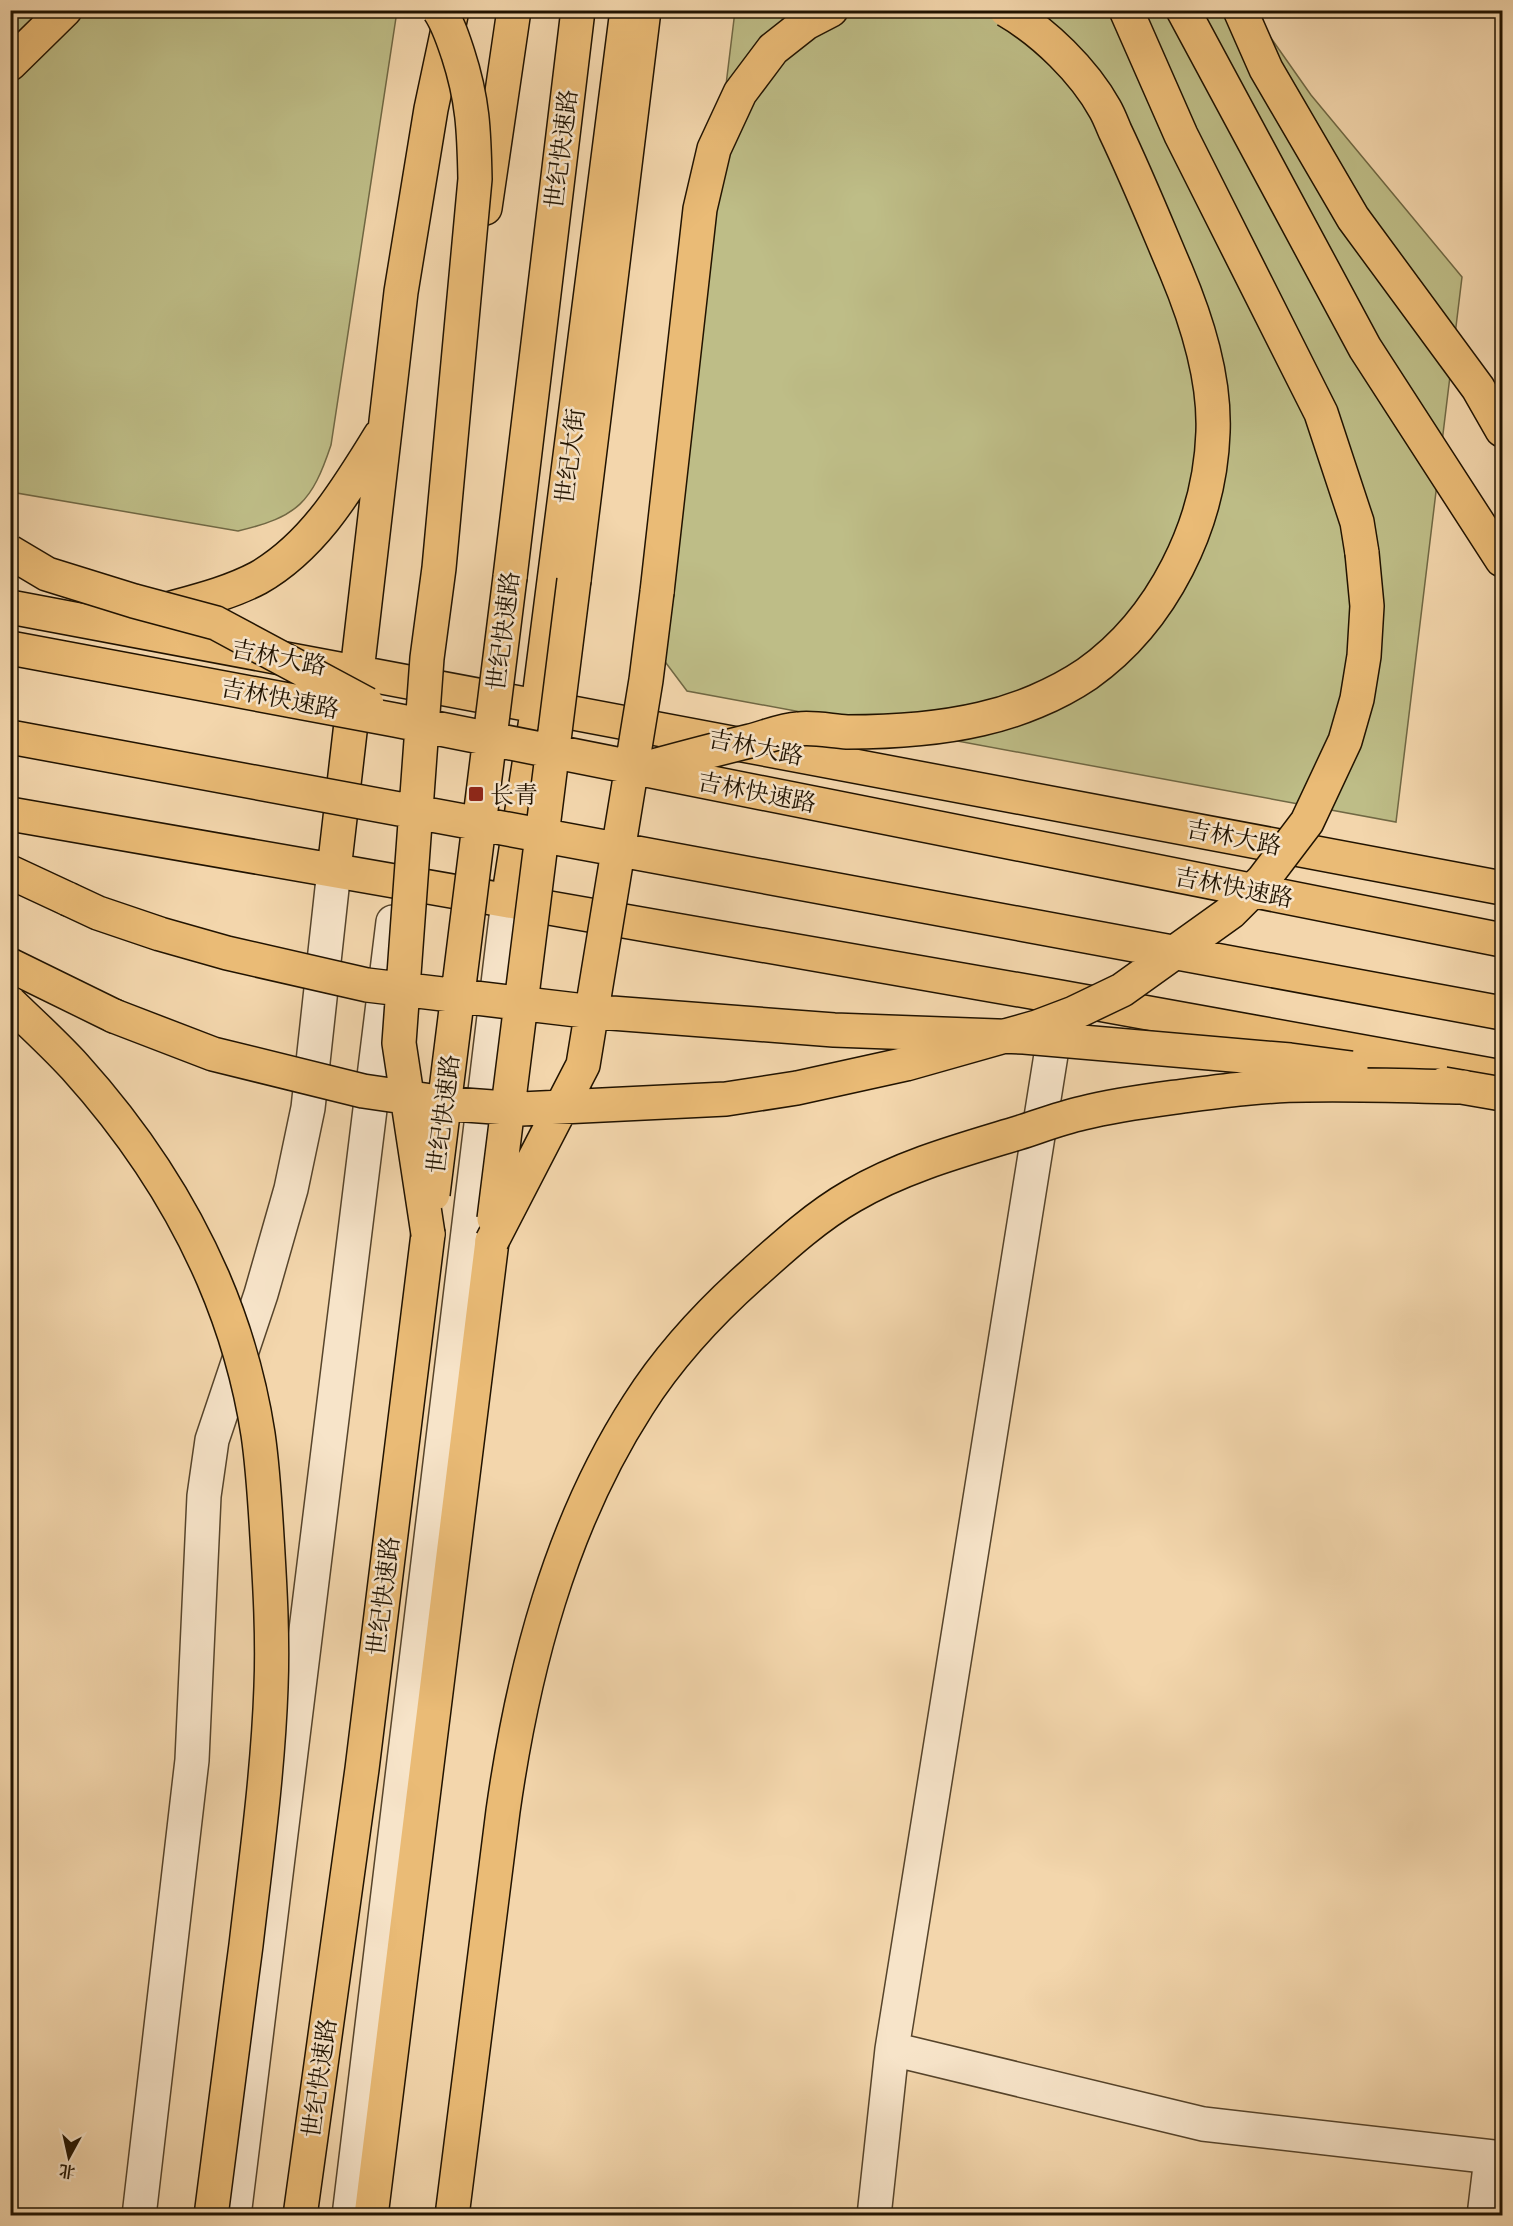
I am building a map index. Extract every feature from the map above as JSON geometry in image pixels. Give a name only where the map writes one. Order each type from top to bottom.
[{"type":"main road","points":[[10,64],[66,10]]},
{"type":"main road","points":[[428,1234],[399,1043],[427,658],[440,556],[475,179],[474,125],[468,85],[453,39],[439,10]]},
{"type":"main road","points":[[334,870],[401,292],[418,183],[452,10]]},
{"type":"main road","points":[[398,881],[414,683],[514,10]]},
{"type":"main road","name":"世纪快速路","points":[[300,2216],[362,1769],[578,10]]},
{"type":"main road","name":"世纪大街","points":[[508,901],[538,706],[627,10]]},
{"type":"main road","points":[[620,63],[644,10]]},
{"type":"main road","points":[[371,2216],[644,10]]},
{"type":"main road","points":[[492,1241],[583,1065],[646,680],[700,209],[714,149],[740,93],[773,49],[806,23],[831,10]]},
{"type":"main road","points":[[642,769],[797,728],[847,732],[928,728],[980,719],[1014,710],[1079,678],[1109,655],[1156,604],[1178,566],[1198,518],[1209,468],[1213,431],[1211,394],[1205,359],[1185,292],[1131,162],[1105,108],[1074,66],[1055,46],[1036,28],[1006,10]]},
{"type":"main road","points":[[10,965],[114,1016],[213,1054],[291,1074],[363,1091],[452,1104],[521,1109],[599,1106],[726,1099],[796,1088],[906,1064],[1026,1030],[1074,1012],[1122,990],[1231,912],[1263,880],[1307,822],[1345,741],[1357,699],[1364,656],[1367,606],[1362,554],[1357,522],[1321,412],[1181,135],[1126,10]]},
{"type":"main road","points":[[1183,10],[1365,348],[1503,561]]},
{"type":"main road","points":[[1240,10],[1266,69],[1353,218],[1478,388],[1503,430]]},
{"type":"main road","points":[[113,626],[225,592],[256,579],[276,567],[297,549],[330,512],[385,427]]},
{"type":"main road","points":[[10,552],[47,574],[216,623],[395,720]]},
{"type":"main road","name":"吉林大路","points":[[10,607],[1503,888]]},
{"type":"main road","name":"吉林快速路","points":[[10,648],[395,720],[1503,940]]},
{"type":"main road","points":[[10,737],[1503,1013]]},
{"type":"main road","points":[[10,814],[1060,997],[1503,1077]]},
{"type":"main road","points":[[10,872],[98,913],[160,933],[237,956],[367,986],[585,1011],[834,1030],[1024,1037],[1290,1059],[1503,1094]]},
{"type":"main road","points":[[10,1003],[75,1066],[116,1118],[142,1151],[192,1234],[213,1278],[228,1319],[245,1375],[258,1433],[269,1576],[271,1685],[259,1840],[212,2216]]},
{"type":"main road","points":[[452,2216],[503,1811],[512,1746],[526,1678],[564,1555],[597,1478],[639,1403],[707,1319],[772,1257],[851,1197],[947,1155],[1060,1120],[1083,1113],[1142,1102],[1305,1084],[1464,1088]]},
{"type":"street","points":[[139,2216],[192,1760],[204,1496],[210,1451],[261,1294],[291,1189],[308,1108],[334,870]]},
{"type":"street","points":[[234,2216],[398,881]]},
{"type":"street","points":[[349,2216],[508,901]]},
{"type":"street","points":[[874,2216],[892,2049],[1060,997]]},
{"type":"street","points":[[892,2049],[1203,2124],[1497,2158],[1484,2216]]},
{"type":"shaded area","points":[[10,11],[397,11],[331,445],[317,481],[309,494],[289,513],[258,526],[238,531],[11,492]]},
{"type":"shaded area","points":[[735,11],[1252,11],[1311,95],[1462,277],[1396,822],[687,691],[657,651]]},
{"type":"place","name":"长青","points":[[476,794]]}]
